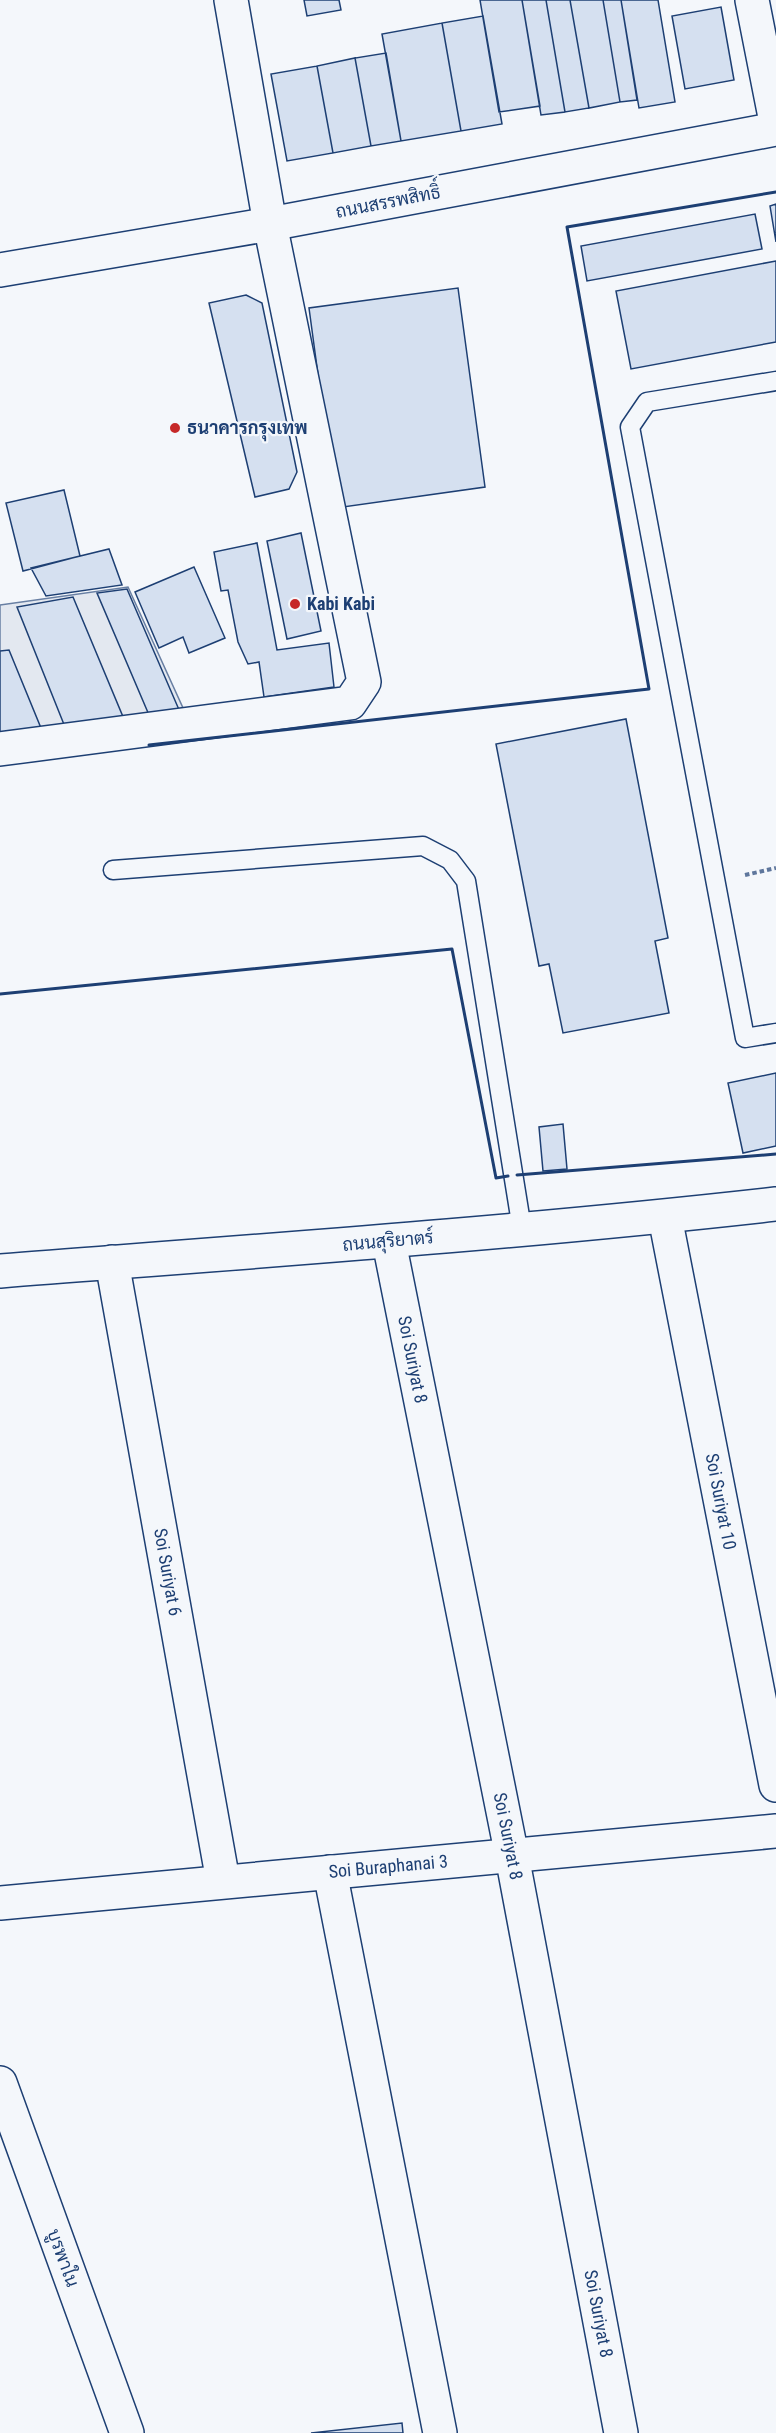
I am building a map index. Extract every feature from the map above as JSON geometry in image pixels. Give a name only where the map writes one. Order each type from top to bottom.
[{"type":"street","points":[[0,749],[350,703],[364,682],[270,224],[231,0]]},
{"type":"street","points":[[752,0],[776,122]]},
{"type":"street","name":"ถนนสรรพสิทธิ์","points":[[0,270],[270,224],[776,129]]},
{"type":"street","name":"ถนนสุริยาตร์","points":[[0,1271],[389,1242],[665,1217],[776,1204]]},
{"type":"street","name":"Soi Suriyat 10","points":[[665,1217],[776,1785]]},
{"type":"street","name":"Soi Suriyat 8","points":[[389,1242],[512,1856],[621,2433]]},
{"type":"street","name":"Soi Suriyat 6","points":[[112,1262],[223,1881]]},
{"type":"street","name":"Soi Buraphanai 3","points":[[0,1903],[776,1831]]},
{"type":"street","points":[[330,1872],[440,2433]]},
{"type":"street","name":"บูรพาใน","points":[[0,2083],[127,2433]]},
{"type":"lane","points":[[776,381],[647,402],[630,428],[745,1038],[776,1033]]},
{"type":"lane","points":[[113,870],[423,846],[450,860],[466,881],[522,1229]]},
{"type":"shaded area","points":[[128,587],[188,719],[0,742],[0,605]]},
{"type":"building","points":[[304,0],[339,0],[341,10],[307,16]]},
{"type":"building","points":[[480,0],[522,0],[540,106],[499,112]]},
{"type":"building","points":[[522,0],[546,0],[565,112],[541,115]]},
{"type":"building","points":[[546,0],[570,0],[589,108],[565,112]]},
{"type":"building","points":[[570,0],[603,0],[620,102],[589,108]]},
{"type":"building","points":[[603,0],[621,0],[637,100],[620,102]]},
{"type":"building","points":[[621,0],[658,0],[675,102],[639,108]]},
{"type":"building","points":[[721,7],[734,80],[685,89],[672,16]]},
{"type":"building","points":[[483,16],[502,124],[461,131],[442,23]]},
{"type":"building","points":[[442,23],[461,131],[401,141],[382,34]]},
{"type":"building","points":[[386,53],[401,141],[371,146],[355,58]]},
{"type":"building","points":[[355,58],[371,146],[333,153],[317,66]]},
{"type":"building","points":[[317,66],[333,153],[287,161],[271,74]]},
{"type":"building","points":[[776,204],[776,242],[770,206]]},
{"type":"building","points":[[755,214],[762,249],[587,281],[581,246]]},
{"type":"building","points":[[776,261],[776,342],[631,369],[616,291]]},
{"type":"building","points":[[458,288],[485,487],[336,508],[309,308]]},
{"type":"building","points":[[246,295],[262,303],[297,472],[289,489],[255,497],[209,303]]},
{"type":"building","points":[[64,490],[80,556],[23,571],[6,503]]},
{"type":"building","points":[[301,533],[321,631],[287,639],[267,541]]},
{"type":"building","points":[[257,543],[277,650],[329,643],[334,687],[264,697],[259,662],[248,664],[238,642],[228,590],[221,591],[214,552]]},
{"type":"building","points":[[109,549],[122,585],[46,596],[31,568]]},
{"type":"building","points":[[194,567],[225,638],[189,653],[183,637],[159,648],[135,592]]},
{"type":"building","points":[[127,589],[183,719],[152,722],[97,593]]},
{"type":"building","points":[[73,597],[126,724],[67,732],[17,607]]},
{"type":"building","points":[[9,650],[43,733],[0,739],[0,651]]},
{"type":"building","points":[[626,719],[668,938],[655,941],[669,1013],[563,1033],[549,964],[539,966],[496,744]]},
{"type":"building","points":[[776,1073],[776,1146],[743,1153],[728,1083]]},
{"type":"building","points":[[563,1124],[567,1169],[543,1171],[539,1127]]},
{"type":"building","points":[[402,2423],[403,2433],[311,2433]]},
{"type":"wall","points":[[149,745],[649,689],[567,227],[776,192]]},
{"type":"wall","points":[[0,994],[452,949],[496,1178],[508,1176]]},
{"type":"wall","points":[[517,1175],[776,1154]]},
{"type":"place","name":"ธนาคารกรุงเทพ","points":[[175,428]]},
{"type":"place","name":"Kabi Kabi","points":[[295,604]]}]
